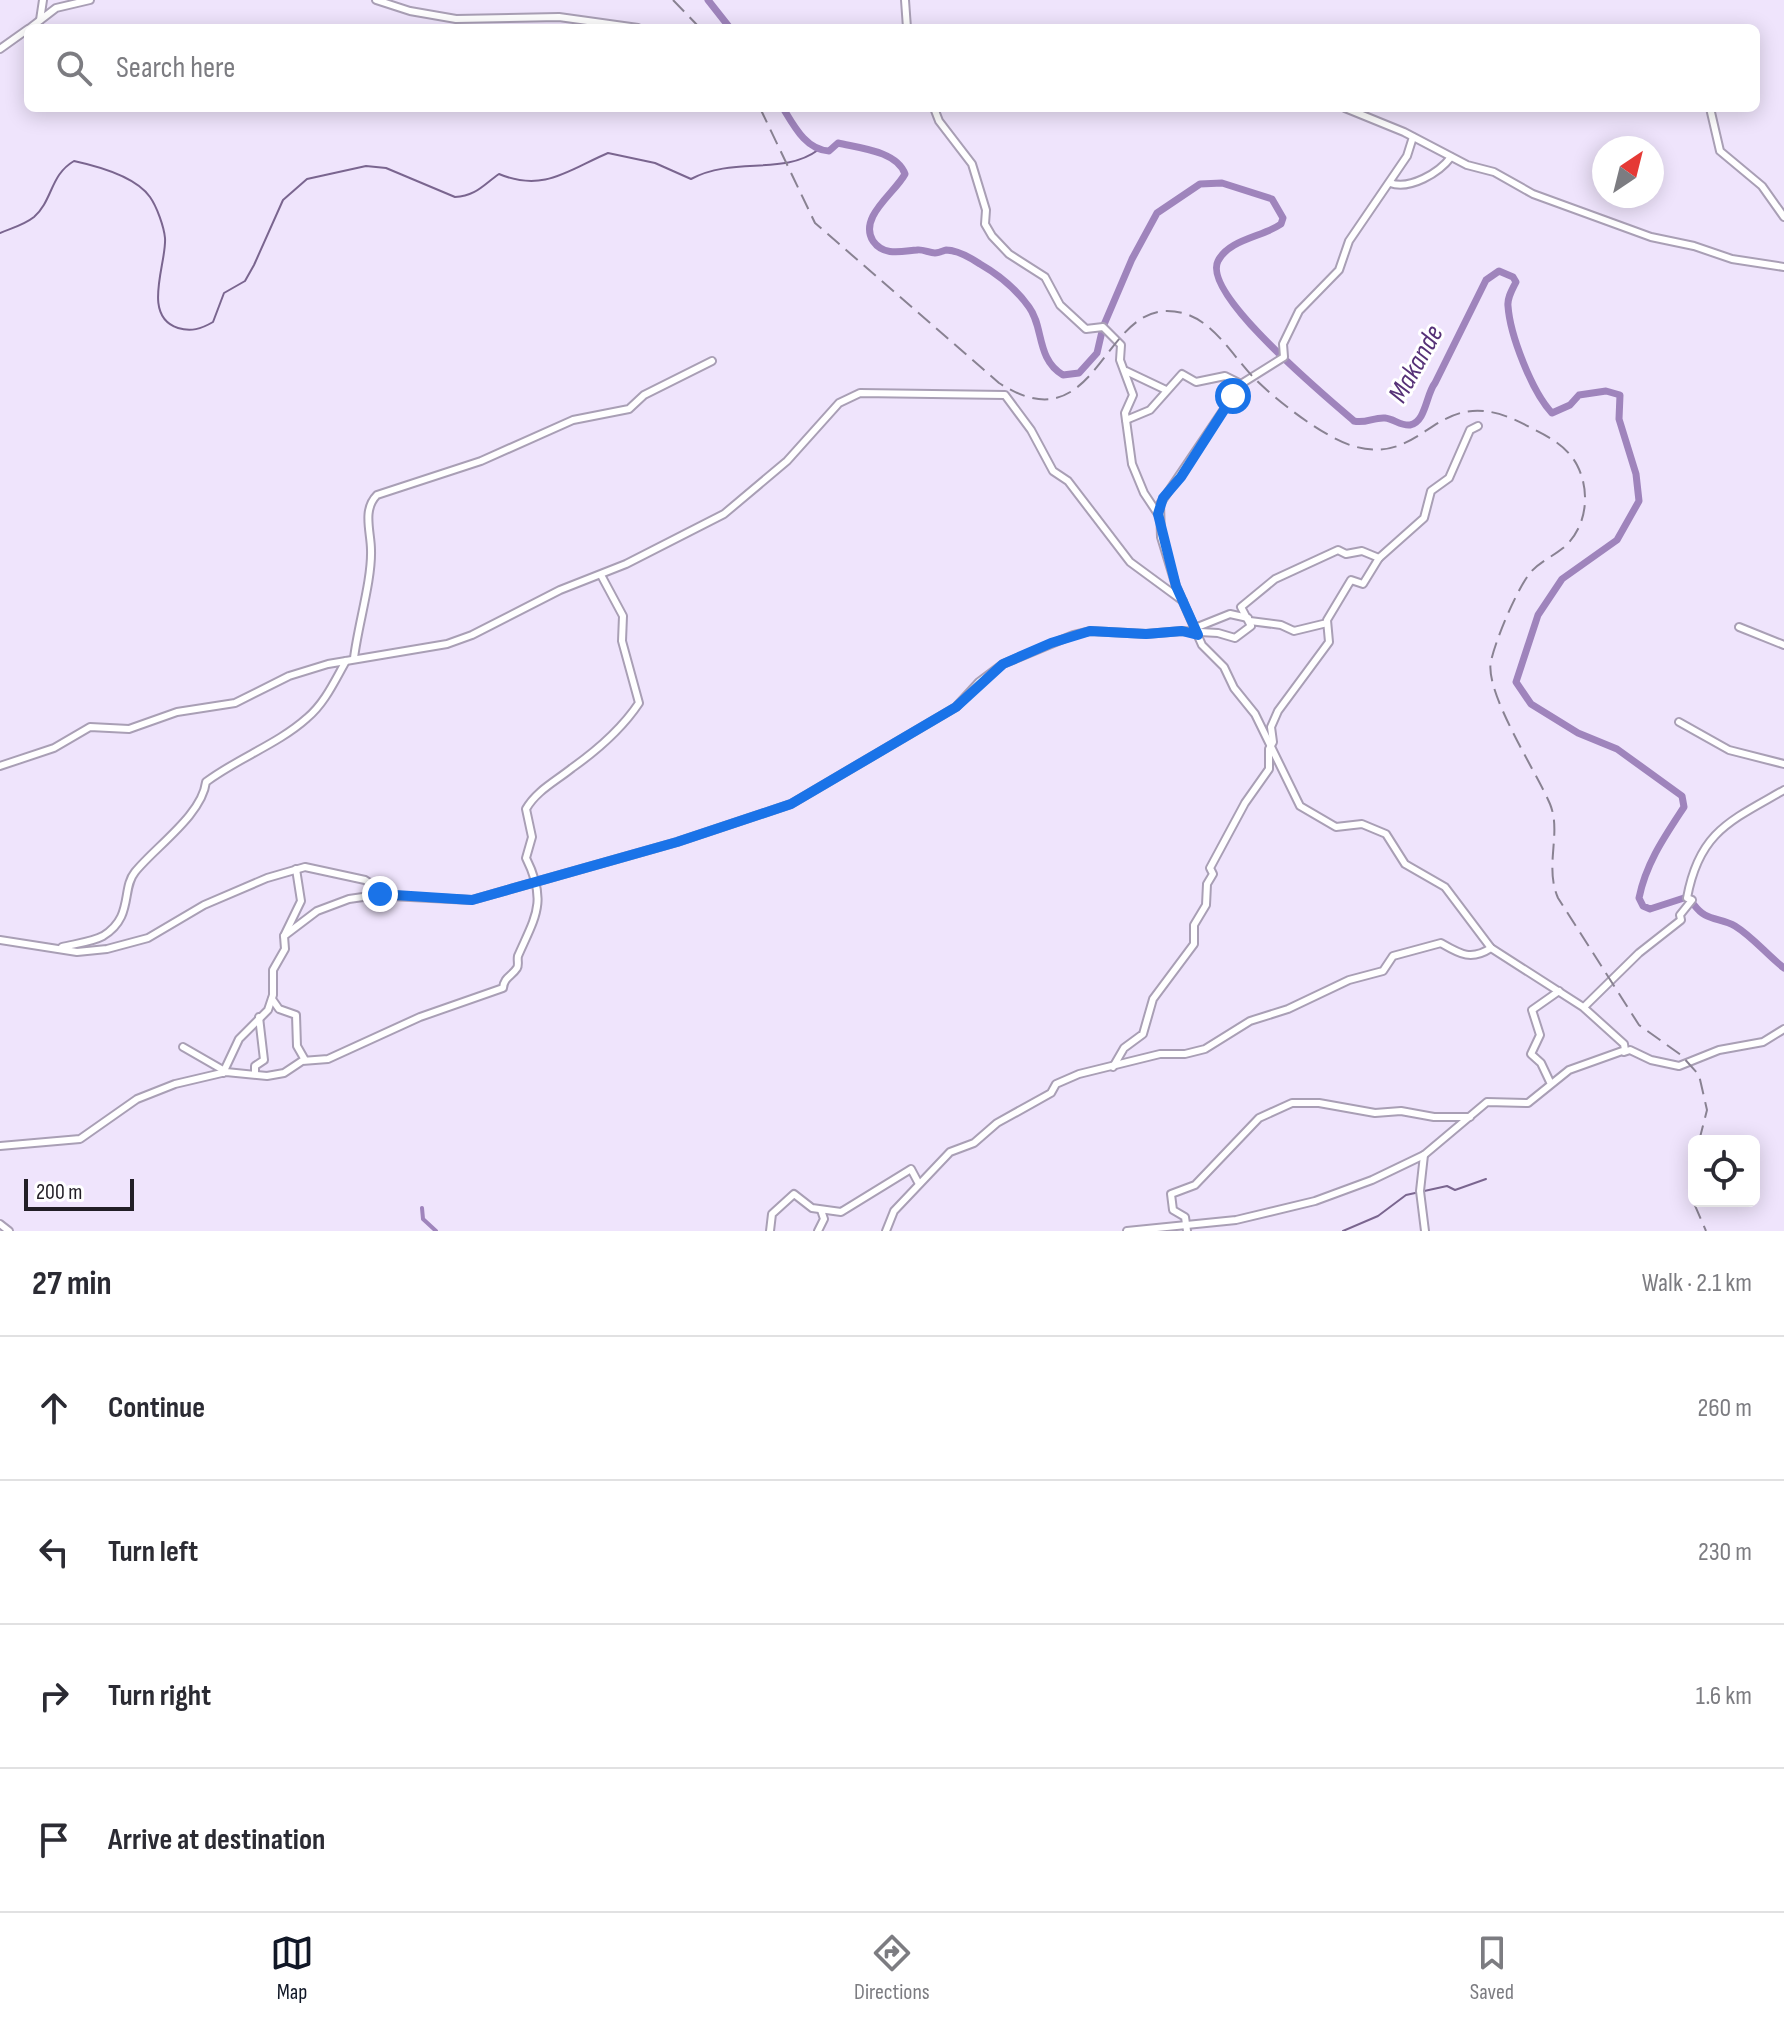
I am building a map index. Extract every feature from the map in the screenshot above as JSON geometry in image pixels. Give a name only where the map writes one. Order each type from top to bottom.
[{"type":"street","points":[[35,24],[56,8],[90,0]]},
{"type":"street","points":[[376,0],[406,10],[456,19],[494,21],[551,17],[606,24]]},
{"type":"street","points":[[905,0],[907,24]]},
{"type":"street","points":[[40,20],[43,1],[56,8]]},
{"type":"street","points":[[0,49],[24,32]]},
{"type":"street","points":[[936,112],[972,164],[986,210],[985,224],[992,236],[1009,254],[1045,277],[1058,303],[1086,329],[1103,327],[1121,344],[1120,360],[1133,397],[1126,420],[1136,478],[1158,514],[1161,537],[1183,601],[1202,645],[1224,667],[1271,746],[1300,806],[1336,827],[1362,824],[1386,834],[1405,864],[1445,887],[1491,948],[1584,1007],[1626,1049],[1651,1060],[1679,1066],[1719,1050],[1763,1042],[1784,1029]]},
{"type":"street","points":[[1354,112],[1451,157],[1494,172],[1533,194],[1655,239],[1784,267]]},
{"type":"street","points":[[1711,112],[1720,151],[1762,186],[1784,217]]},
{"type":"street","points":[[1158,514],[1163,498],[1181,477],[1217,416],[1241,384],[1284,357],[1283,344],[1299,311],[1337,274],[1349,241],[1407,156],[1413,137]]},
{"type":"street","points":[[1390,183],[1404,185],[1425,177],[1443,167],[1451,157]]},
{"type":"street","points":[[58,948],[103,936],[127,906],[132,875],[205,796],[206,782],[230,763],[306,720],[321,704],[350,659],[371,557],[367,522],[371,501],[377,495],[481,461],[573,420],[629,409],[644,395],[712,361]]},
{"type":"street","points":[[1126,371],[1166,390]]},
{"type":"street","points":[[1126,420],[1150,410],[1183,374],[1196,382],[1225,376],[1241,384]]},
{"type":"street","points":[[0,766],[54,748],[90,727],[129,729],[177,712],[229,704],[267,690],[289,676],[350,659],[447,644],[601,575],[724,514],[787,461],[846,398],[868,393],[1002,394],[1031,430],[1053,471],[1068,481],[1130,562],[1183,601]]},
{"type":"street","points":[[1113,1067],[1124,1048],[1143,1034],[1153,999],[1194,944],[1194,925],[1206,905],[1207,884],[1213,874],[1210,867],[1245,803],[1269,769],[1273,742],[1271,727],[1280,707],[1329,642],[1327,623],[1333,605],[1351,581],[1363,584],[1379,558],[1424,518],[1431,491],[1450,476],[1470,430],[1478,426]]},
{"type":"street","points":[[284,936],[317,911],[365,896],[386,893],[430,900],[472,900],[538,883],[791,804],[956,707],[1003,664],[1051,643],[1090,631],[1146,634],[1197,631],[1235,638],[1250,628],[1249,619],[1241,608],[1257,592],[1323,555],[1338,550],[1346,554],[1361,551],[1379,558]]},
{"type":"street","points":[[0,1146],[80,1139],[137,1099],[175,1084],[223,1071],[267,1076],[284,1073],[305,1060],[328,1059],[420,1017],[503,988],[504,981],[518,966],[518,956],[526,946],[539,907],[538,883],[526,858],[532,837],[526,809],[536,794],[584,759],[629,717],[639,703],[622,641],[623,616],[601,575]]},
{"type":"street","points":[[1197,631],[1230,614],[1281,625],[1294,631],[1327,623]]},
{"type":"street","points":[[1739,627],[1784,645]]},
{"type":"street","points":[[1679,722],[1729,750],[1784,764]]},
{"type":"street","points":[[1584,1007],[1639,953],[1681,920],[1680,915],[1692,900],[1687,898],[1700,851],[1740,814],[1784,790]]},
{"type":"street","points":[[0,940],[77,952],[107,949],[148,938],[204,905],[305,867],[371,884],[386,893]]},
{"type":"street","points":[[223,1071],[239,1039],[268,1010],[272,999],[271,977],[285,949],[284,936],[301,901],[296,869]]},
{"type":"street","points":[[365,896],[371,884]]},
{"type":"street","points":[[886,1231],[894,1211],[950,1152],[974,1143],[997,1123],[1051,1093],[1056,1084],[1078,1074],[1160,1054],[1185,1054],[1207,1048],[1250,1021],[1288,1009],[1345,981],[1383,971],[1394,956],[1441,943],[1464,957],[1480,955],[1491,948]]},
{"type":"street","points":[[1550,1082],[1541,1063],[1531,1054],[1540,1035],[1532,1010],[1559,991]]},
{"type":"street","points":[[272,999],[279,1009],[296,1015],[297,1046],[305,1060]]},
{"type":"street","points":[[255,1073],[255,1066],[264,1060],[259,1017]]},
{"type":"street","points":[[183,1047],[223,1071]]},
{"type":"street","points":[[1127,1231],[1187,1222],[1236,1220],[1264,1211],[1301,1205],[1372,1180],[1424,1155],[1487,1102],[1528,1103],[1550,1082],[1589,1061],[1626,1049]]},
{"type":"street","points":[[1187,1231],[1183,1215],[1173,1210],[1171,1194],[1196,1184],[1256,1120],[1270,1111],[1304,1102],[1375,1113],[1401,1111],[1434,1117],[1470,1117]]},
{"type":"street","points":[[1424,1155],[1420,1191],[1425,1231]]},
{"type":"street","points":[[770,1231],[772,1214],[794,1194],[812,1208],[841,1212],[911,1169],[919,1184]]},
{"type":"street","points":[[818,1231],[824,1219],[821,1209]]},
{"type":"street","points":[[0,1224],[9,1231]]},
{"type":"waterway","name":"Makande","points":[[708,0],[727,24]]},
{"type":"waterway","name":"Makande","points":[[786,112],[807,142],[821,150],[829,151],[838,143],[886,155],[901,166],[905,174],[870,223],[873,241],[877,246],[894,252],[955,251],[995,273],[1029,307],[1044,352],[1054,368],[1063,375],[1079,373],[1097,353],[1103,327],[1132,259],[1157,213],[1200,184],[1222,183],[1272,199],[1283,218],[1281,224],[1230,248],[1218,261],[1218,276],[1229,297],[1270,345],[1354,421],[1385,418],[1407,425],[1415,423],[1423,413],[1432,388],[1486,280],[1499,271],[1513,277],[1516,282],[1508,303],[1510,318],[1523,362],[1537,392],[1552,413],[1570,405],[1579,395],[1606,391],[1620,395],[1619,419],[1636,474],[1639,501],[1617,540],[1562,579],[1538,615],[1516,682],[1531,704],[1578,733],[1617,749],[1682,796],[1684,807],[1646,873],[1639,898],[1643,906],[1650,909],[1687,897],[1705,915],[1742,930],[1784,968]]},
{"type":"waterway","points":[[0,233],[34,217],[60,173],[74,161],[126,178],[150,197],[163,228],[165,249],[158,288],[161,312],[167,322],[192,330],[213,322],[224,293],[245,281],[283,200],[307,179],[366,166],[386,168],[455,197],[474,192],[499,174],[515,179],[543,180],[569,172],[608,153],[655,163],[691,179],[724,168],[789,162],[818,150]]},
{"type":"waterway","points":[[1343,1231],[1378,1216],[1406,1195],[1447,1186],[1455,1190],[1486,1179]]},
{"type":"waterway","points":[[422,1208],[423,1219],[436,1231]]},
{"type":"railway","points":[[673,0],[696,24]]},
{"type":"railway","points":[[762,112],[815,223],[999,383],[1031,398],[1056,398],[1077,387],[1126,331],[1145,317],[1167,311],[1182,313],[1206,325],[1275,397],[1314,426],[1353,446],[1379,450],[1400,445],[1453,416],[1474,411],[1499,414],[1551,439],[1568,452],[1577,465],[1584,487],[1582,520],[1571,540],[1537,566],[1525,581],[1497,640],[1491,675],[1503,711],[1550,804],[1554,826],[1554,886],[1558,898],[1639,1025],[1681,1055],[1699,1075],[1707,1110],[1701,1135]]},
{"type":"railway","points":[[1696,1207],[1706,1231]]},
{"type":"route","points":[[380,894],[430,900],[472,900],[677,842],[791,804],[820,784],[907,738],[956,707],[979,682],[1023,654],[1090,631],[1146,634],[1182,631],[1198,635],[1176,586],[1173,568],[1161,537],[1158,514],[1163,498],[1178,482],[1213,422],[1233,396]]}]
